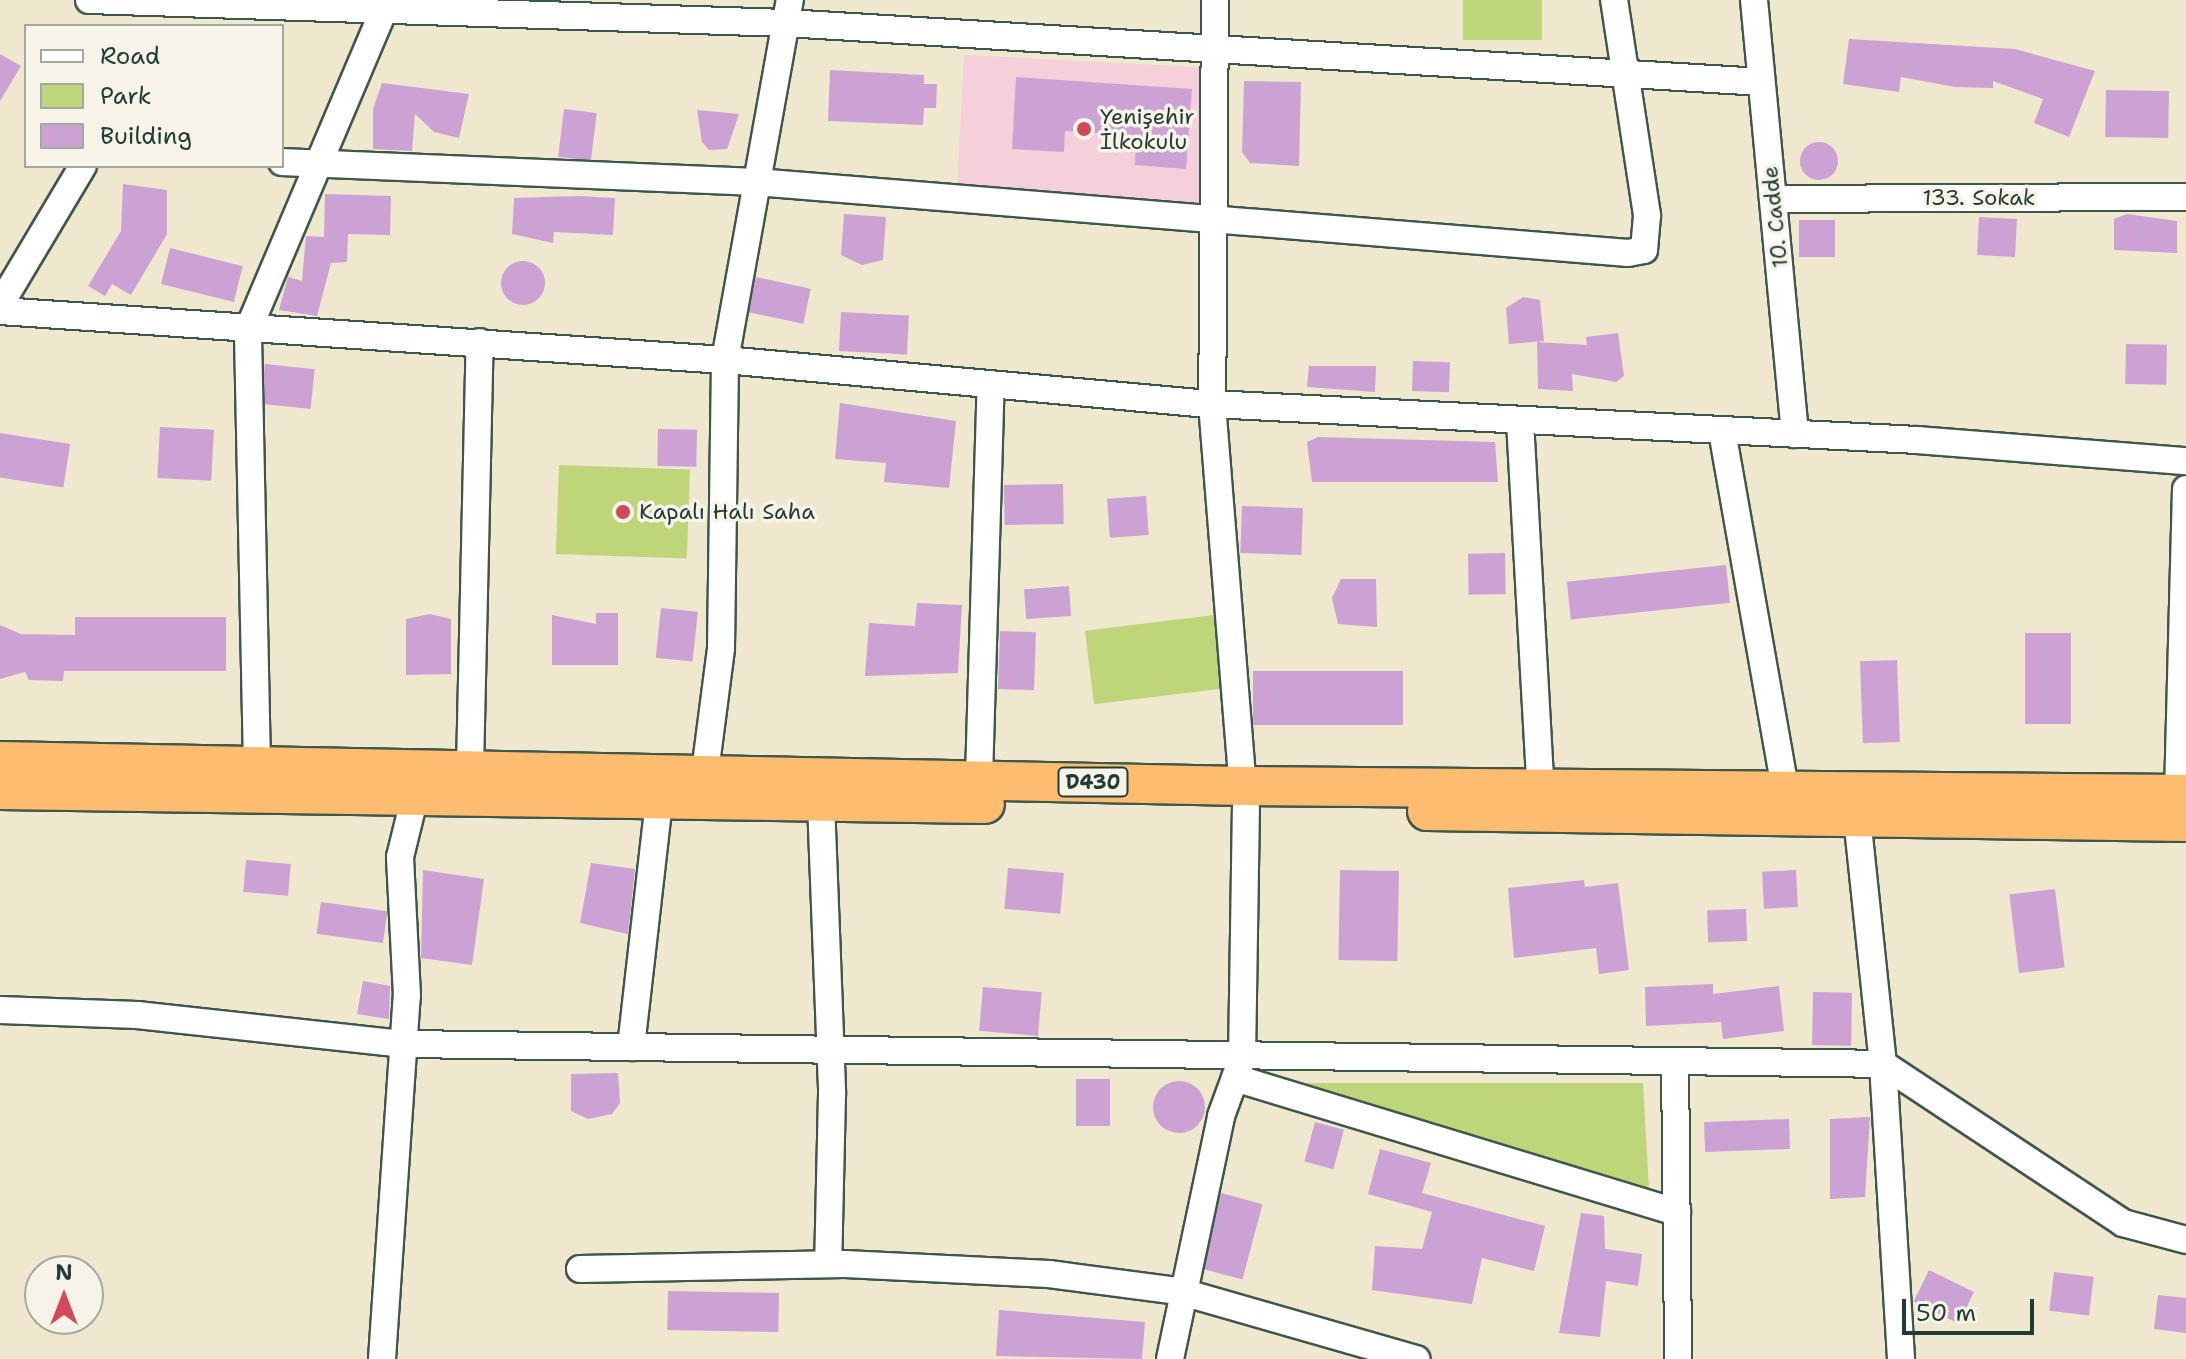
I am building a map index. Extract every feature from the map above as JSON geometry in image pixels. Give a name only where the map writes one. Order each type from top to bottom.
[{"type":"highway","name":"D430","points":[[0,761],[979,778],[1244,797],[1857,817],[2183,803]]},
{"type":"highway","name":"D430","points":[[0,790],[821,802],[1244,797],[1540,784],[1785,788],[2183,803]]},
{"type":"street","points":[[89,0],[788,11],[1217,50],[1761,82]]},
{"type":"street","points":[[1170,1359],[1179,1291],[1239,1068],[1244,797],[1212,404],[1215,0]]},
{"type":"street","points":[[284,162],[756,182],[1613,254],[1644,250],[1645,191],[1614,0]]},
{"type":"street","name":"10. Cadde","points":[[1754,0],[1795,434]]},
{"type":"street","points":[[168,24],[181,2]]},
{"type":"street","points":[[257,765],[248,330],[386,5]]},
{"type":"street","points":[[705,772],[721,648],[725,360],[788,11]]},
{"type":"street","points":[[82,168],[0,308],[248,330],[480,342],[725,360],[1212,404],[1795,434],[2186,461]]},
{"type":"street","name":"133. Sokak","points":[[1773,199],[2186,197]]},
{"type":"street","points":[[470,768],[480,342]]},
{"type":"street","points":[[979,778],[991,385]]},
{"type":"street","points":[[1520,421],[1540,784]]},
{"type":"street","points":[[1722,431],[1785,788]]},
{"type":"street","points":[[2183,803],[2186,489]]},
{"type":"street","points":[[382,1359],[404,1044],[400,857],[415,796]]},
{"type":"street","points":[[631,1047],[659,800]]},
{"type":"street","points":[[821,802],[831,1050],[828,1264]]},
{"type":"street","points":[[1857,817],[1883,1064],[1901,1359]]},
{"type":"street","points":[[0,1010],[137,1015],[404,1044],[831,1050],[1239,1068],[1675,1061],[1883,1064],[2123,1223],[2186,1240]]},
{"type":"street","points":[[1675,1061],[1678,1359]]},
{"type":"street","points":[[1239,1068],[1677,1212]]},
{"type":"street","points":[[580,1269],[828,1264],[1049,1274],[1179,1291],[1416,1359]]},
{"type":"shaded area","name":"Yenişehir İlkokulu","points":[[964,55],[1213,68],[1205,205],[957,192]]},
{"type":"green space","points":[[1463,0],[1542,0],[1542,40],[1463,40]]},
{"type":"green space","name":"Kapalı Halı Saha","points":[[559,465],[690,470],[687,559],[556,554]]},
{"type":"green space","points":[[1214,615],[1223,688],[1094,704],[1085,631]]},
{"type":"green space","points":[[1294,1083],[1643,1083],[1649,1189]]},
{"type":"building","points":[[1849,39],[2015,49],[2095,71],[2069,137],[2034,123],[2043,99],[1993,81],[1993,88],[1955,87],[1901,77],[1899,92],[1843,84]]},
{"type":"building","points":[[0,54],[21,66],[0,101]]},
{"type":"building","points":[[830,70],[924,75],[924,84],[937,84],[936,108],[924,108],[923,125],[828,121]]},
{"type":"building","points":[[1016,77],[1192,89],[1186,169],[1135,165],[1136,136],[1065,131],[1064,152],[1012,149]]},
{"type":"building","points":[[1244,81],[1301,82],[1299,166],[1250,163],[1242,152]]},
{"type":"building","points":[[382,83],[469,94],[459,138],[434,132],[415,114],[412,151],[373,149],[373,109]]},
{"type":"building","points":[[2106,90],[2169,91],[2168,138],[2105,137]]},
{"type":"building","points":[[564,109],[597,113],[591,161],[558,157]]},
{"type":"building","points":[[697,110],[739,114],[727,149],[709,150],[702,142]]},
{"type":"building","points":[[1819,142],[1833,147],[1838,161],[1833,175],[1819,180],[1805,175],[1800,161],[1805,147]]},
{"type":"building","points":[[123,184],[167,190],[167,234],[131,295],[112,284],[105,296],[88,286],[121,231]]},
{"type":"building","points":[[325,194],[391,196],[390,235],[348,234],[347,262],[331,263],[317,316],[279,310],[288,277],[302,281],[306,236],[324,237]]},
{"type":"building","points":[[514,198],[615,198],[613,235],[554,232],[553,243],[512,234]]},
{"type":"building","points":[[844,214],[886,217],[883,260],[862,265],[841,255]]},
{"type":"building","points":[[2127,214],[2177,221],[2177,253],[2114,250],[2114,219]]},
{"type":"building","points":[[1979,217],[2017,219],[2015,257],[1977,255]]},
{"type":"building","points":[[1799,220],[1835,220],[1835,257],[1799,257]]},
{"type":"building","points":[[170,248],[243,266],[234,302],[161,284]]},
{"type":"building","points":[[523,261],[538,268],[545,283],[538,298],[523,305],[508,298],[501,283],[508,268]]},
{"type":"building","points":[[756,277],[811,289],[803,324],[749,312]]},
{"type":"building","points":[[1523,297],[1540,300],[1544,341],[1509,344],[1506,308]]},
{"type":"building","points":[[841,312],[909,316],[907,355],[839,351]]},
{"type":"building","points":[[1618,333],[1624,376],[1616,382],[1572,374],[1573,391],[1538,389],[1537,342],[1587,345],[1586,337]]},
{"type":"building","points":[[2126,344],[2167,345],[2166,385],[2125,384]]},
{"type":"building","points":[[1413,361],[1450,362],[1449,392],[1412,391]]},
{"type":"building","points":[[265,364],[315,369],[311,409],[261,404]]},
{"type":"building","points":[[1309,366],[1376,366],[1375,392],[1307,387]]},
{"type":"building","points":[[840,403],[956,421],[949,488],[884,482],[886,463],[835,459]]},
{"type":"building","points":[[160,427],[214,430],[211,481],[157,478]]},
{"type":"building","points":[[658,429],[697,430],[696,467],[657,466]]},
{"type":"building","points":[[0,433],[70,444],[63,488],[0,478]]},
{"type":"building","points":[[1318,437],[1495,442],[1498,482],[1312,482],[1307,442]]},
{"type":"building","points":[[1063,484],[1064,524],[1005,525],[1004,485]]},
{"type":"building","points":[[1146,496],[1149,535],[1110,538],[1107,499]]},
{"type":"building","points":[[1242,506],[1303,508],[1301,555],[1240,553]]},
{"type":"building","points":[[1505,553],[1506,594],[1469,595],[1468,554]]},
{"type":"building","points":[[1726,565],[1730,603],[1571,620],[1567,582]]},
{"type":"building","points":[[1341,579],[1376,579],[1377,627],[1338,624],[1332,598]]},
{"type":"building","points":[[1069,586],[1071,616],[1026,619],[1024,589]]},
{"type":"building","points":[[917,603],[962,605],[958,673],[865,676],[869,623],[915,626]]},
{"type":"building","points":[[661,608],[698,612],[693,662],[656,658]]},
{"type":"building","points":[[596,613],[618,613],[618,665],[552,665],[552,615],[596,624]]},
{"type":"building","points":[[430,614],[451,619],[451,674],[406,675],[406,619]]},
{"type":"building","points":[[75,617],[226,617],[226,671],[64,671],[63,681],[29,680],[25,672],[0,679],[0,625],[21,634],[75,635]]},
{"type":"building","points":[[1000,631],[1036,632],[1034,690],[998,689]]},
{"type":"building","points":[[2025,633],[2071,633],[2071,724],[2025,724]]},
{"type":"building","points":[[1897,660],[1900,742],[1863,743],[1860,661]]},
{"type":"building","points":[[1253,671],[1403,671],[1403,725],[1253,725]]},
{"type":"building","points":[[246,860],[291,864],[288,896],[243,892]]},
{"type":"building","points":[[591,863],[635,869],[628,934],[580,923]]},
{"type":"building","points":[[1008,868],[1064,873],[1060,914],[1004,909]]},
{"type":"building","points":[[423,870],[484,879],[472,965],[421,958]]},
{"type":"building","points":[[1340,870],[1399,871],[1397,961],[1338,960]]},
{"type":"building","points":[[1796,870],[1798,907],[1764,909],[1762,872]]},
{"type":"building","points":[[1584,880],[1585,887],[1618,883],[1629,970],[1599,974],[1596,948],[1514,958],[1508,888]]},
{"type":"building","points":[[2055,889],[2065,967],[2019,973],[2009,895]]},
{"type":"building","points":[[321,902],[387,911],[383,943],[317,934]]},
{"type":"building","points":[[1746,909],[1747,941],[1708,942],[1707,910]]},
{"type":"building","points":[[363,981],[390,986],[389,1019],[357,1014]]},
{"type":"building","points":[[1713,984],[1713,994],[1779,986],[1784,1031],[1723,1039],[1721,1022],[1646,1026],[1645,987]]},
{"type":"building","points":[[983,987],[1042,992],[1038,1036],[979,1031]]},
{"type":"building","points":[[1813,992],[1852,993],[1851,1046],[1812,1045]]},
{"type":"building","points":[[618,1073],[620,1103],[612,1114],[588,1119],[571,1111],[571,1074]]},
{"type":"building","points":[[1076,1079],[1110,1079],[1110,1126],[1076,1126]]},
{"type":"building","points":[[1179,1081],[1198,1088],[1205,1107],[1198,1126],[1179,1133],[1160,1126],[1153,1107],[1160,1088]]},
{"type":"building","points":[[1870,1117],[1865,1197],[1830,1199],[1830,1119]]},
{"type":"building","points":[[1789,1119],[1790,1149],[1705,1152],[1704,1122]]},
{"type":"building","points":[[1315,1122],[1344,1130],[1333,1169],[1304,1162]]},
{"type":"building","points":[[1380,1149],[1431,1163],[1422,1193],[1545,1226],[1534,1271],[1482,1258],[1472,1304],[1372,1290],[1375,1246],[1422,1249],[1432,1212],[1368,1194]]},
{"type":"building","points":[[1221,1193],[1263,1204],[1242,1279],[1201,1268]]},
{"type":"building","points":[[1581,1213],[1604,1216],[1605,1249],[1642,1254],[1638,1286],[1606,1281],[1600,1337],[1559,1333]]},
{"type":"building","points":[[1929,1270],[1974,1292],[1959,1323],[1914,1301]]},
{"type":"building","points":[[2054,1272],[2094,1277],[2089,1316],[2049,1311]]},
{"type":"building","points":[[668,1291],[779,1293],[778,1332],[667,1330]]},
{"type":"building","points":[[2158,1295],[2186,1298],[2186,1333],[2154,1329]]},
{"type":"building","points":[[999,1310],[1145,1322],[1142,1359],[996,1356]]},
{"type":"place","name":"Yenişehir İlkokulu","points":[[1084,129]]},
{"type":"place","name":"Kapalı Halı Saha","points":[[623,512]]}]
